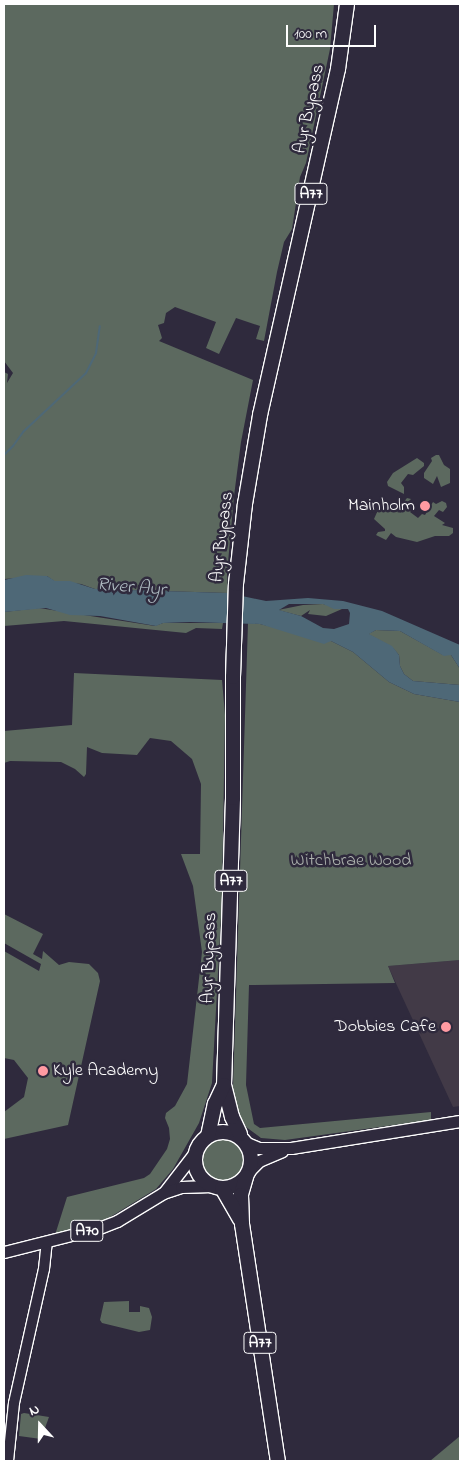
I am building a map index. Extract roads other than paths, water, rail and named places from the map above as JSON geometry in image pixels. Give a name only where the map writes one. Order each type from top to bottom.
[{"type":"highway","name":"Ayr Bypass","points":[[243,1139],[232,1117],[224,1085],[233,798],[236,584],[245,504],[260,414],[336,78],[347,4]]},
{"type":"highway","name":"Ayr Bypass","points":[[208,1136],[215,1104],[224,1085]]},
{"type":"highway","points":[[208,1136],[220,1131],[243,1139]]},
{"type":"highway","name":"A77","points":[[208,1136],[196,1151],[195,1166],[204,1181],[217,1187],[242,1224]]},
{"type":"highway","name":"A77","points":[[243,1139],[252,1156],[241,1195],[242,1224],[278,1461]]},
{"type":"highway","points":[[217,1187],[236,1186],[247,1174]]},
{"type":"main road","points":[[243,1139],[259,1148],[291,1148],[460,1121]]},
{"type":"main road","points":[[247,1174],[259,1161],[291,1148]]},
{"type":"main road","name":"A70","points":[[163,1193],[196,1151]]},
{"type":"main road","name":"A70","points":[[4,1252],[47,1242],[117,1221],[163,1193],[181,1187],[217,1187]]},
{"type":"street","points":[[8,1461],[14,1403],[44,1269],[47,1242]]},
{"type":"water","points":[[26,575],[47,576],[55,581],[70,581],[95,589],[116,587],[129,590],[228,593],[266,601],[308,598],[343,601],[382,611],[460,645],[460,669],[451,655],[444,656],[400,631],[376,630],[369,634],[392,646],[399,655],[400,666],[404,674],[413,681],[460,685],[460,702],[414,694],[389,682],[353,652],[331,641],[324,644],[260,624],[190,622],[163,623],[156,626],[100,616],[70,615],[46,608],[4,612],[4,580]],"holes":[[[289,604],[323,604],[334,609],[348,609],[350,613],[349,624],[334,629],[323,628],[301,616],[279,610]]]},
{"type":"waterway","points":[[4,455],[23,432],[86,373],[96,353],[100,326]]},
{"type":"place","name":"Mainholm","points":[[425,506]]},
{"type":"place","name":"Dobbies Cafe","points":[[446,1027]]},
{"type":"place","name":"Kyle Academy","points":[[43,1071]]},
{"type":"water label","name":"River Ayr","points":[[131,588]]},
{"type":"park label","name":"Witchbrae Wood","points":[[351,861]]}]
